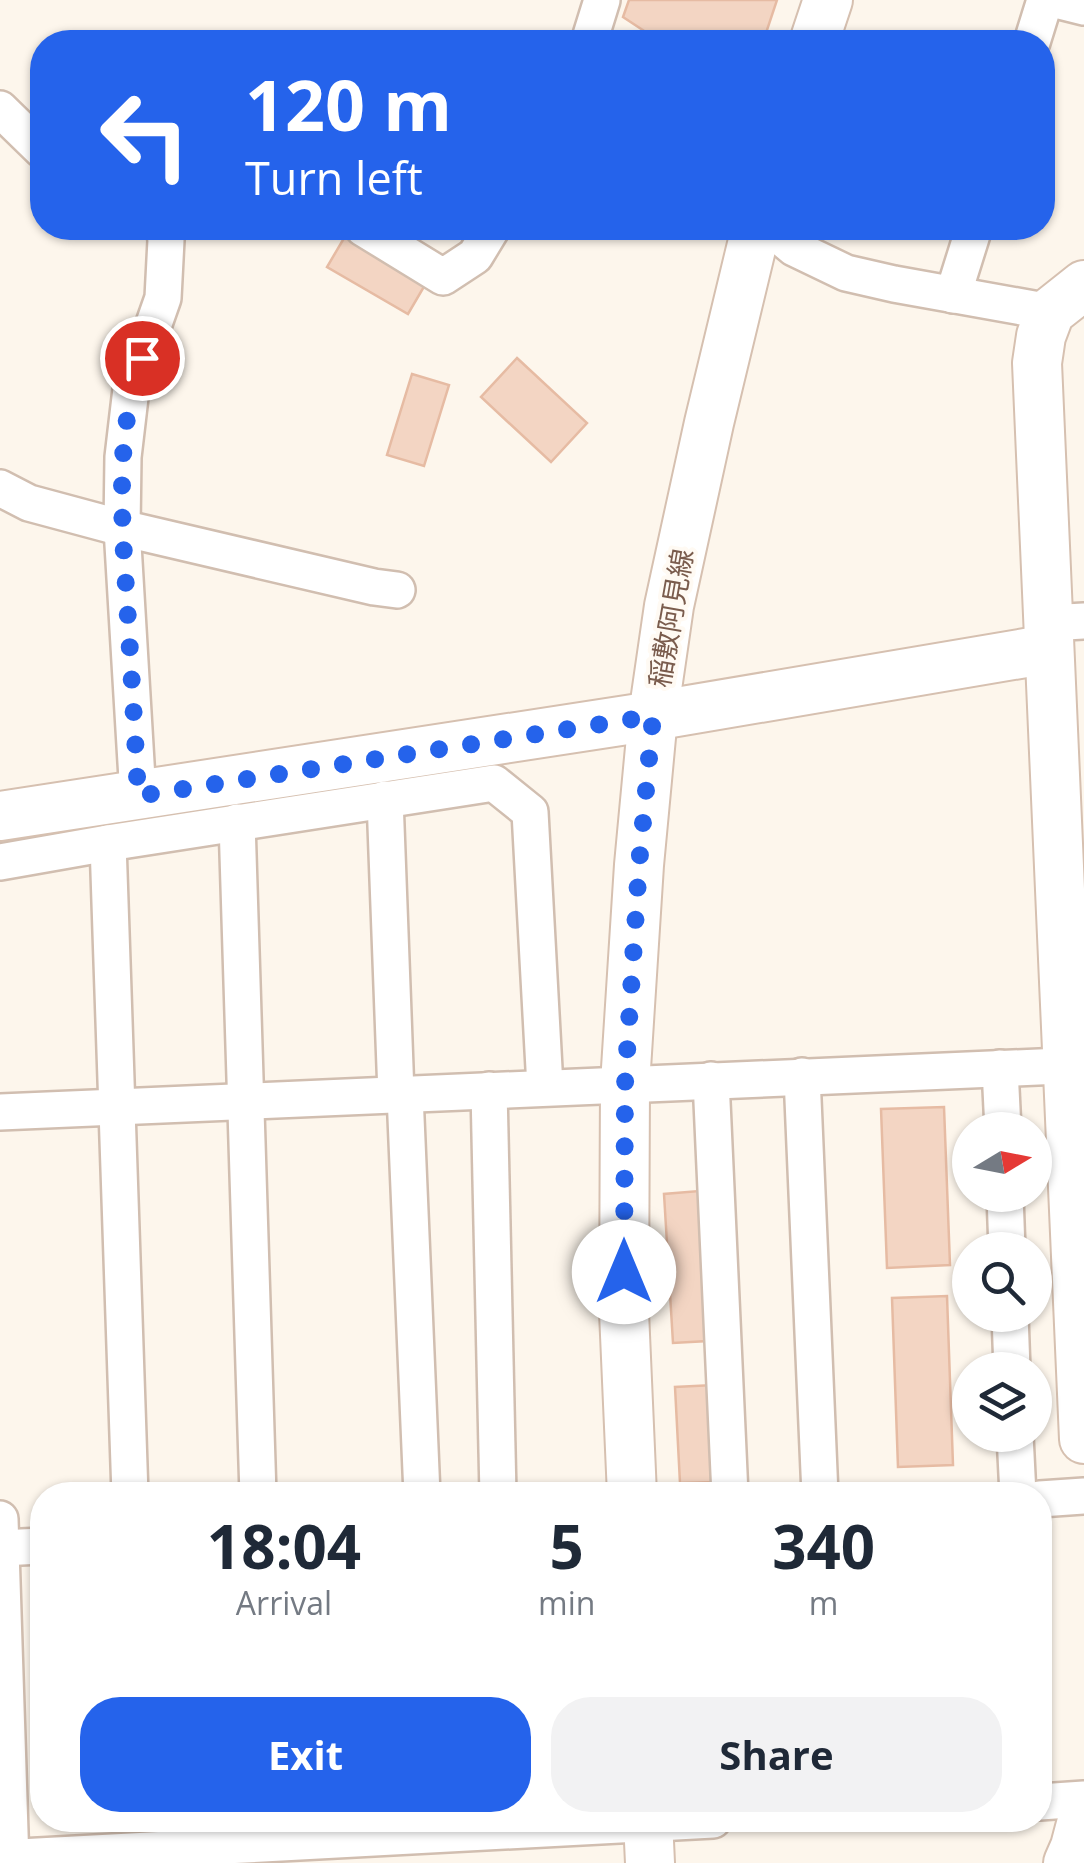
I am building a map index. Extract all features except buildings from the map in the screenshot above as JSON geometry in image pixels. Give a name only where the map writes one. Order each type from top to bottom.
[{"type":"street","points":[[818,30],[828,0]]},
{"type":"street","points":[[1036,30],[1046,0]]},
{"type":"street","points":[[1056,0],[1084,7]]},
{"type":"street","points":[[0,108],[30,138]]},
{"type":"street","points":[[138,796],[122,528],[122,458],[131,388],[164,298],[166,240]]},
{"type":"street","points":[[383,240],[443,277],[476,256],[485,240]]},
{"type":"street","name":"稲敷阿見線","points":[[631,1482],[624,1312],[625,1084],[653,716],[669,606],[753,240]]},
{"type":"street","points":[[784,240],[846,273],[953,295],[1067,298]]},
{"type":"street","points":[[953,295],[970,240]]},
{"type":"street","points":[[1067,298],[1042,336],[1037,363],[1060,631],[1076,1065],[1084,1439]]},
{"type":"street","points":[[0,488],[29,502],[122,528],[396,590]]},
{"type":"street","points":[[0,816],[653,716],[1060,631]]},
{"type":"street","points":[[0,862],[494,783],[530,812],[545,1087]]},
{"type":"street","points":[[385,799],[421,1482]]},
{"type":"street","points":[[237,822],[258,1482]]},
{"type":"street","points":[[108,843],[130,1482]]},
{"type":"street","points":[[0,1112],[1076,1065]]},
{"type":"street","points":[[1000,1068],[1001,1112]]},
{"type":"street","points":[[802,1076],[819,1482]]},
{"type":"street","points":[[711,1080],[729,1482]]},
{"type":"street","points":[[488,1090],[498,1482]]},
{"type":"street","points":[[1016,1452],[1017,1482]]},
{"type":"street","points":[[1052,1497],[1084,1496]]},
{"type":"street","points":[[0,1520],[7,1859],[141,1844],[649,1836]]},
{"type":"street","points":[[0,1548],[30,1547]]},
{"type":"street","points":[[1052,1801],[1084,1800]]},
{"type":"street","points":[[1068,1863],[1084,1813]]},
{"type":"route","points":[[142,358],[131,388],[122,458],[122,528],[138,796],[653,716],[625,1084],[624,1272]]}]
